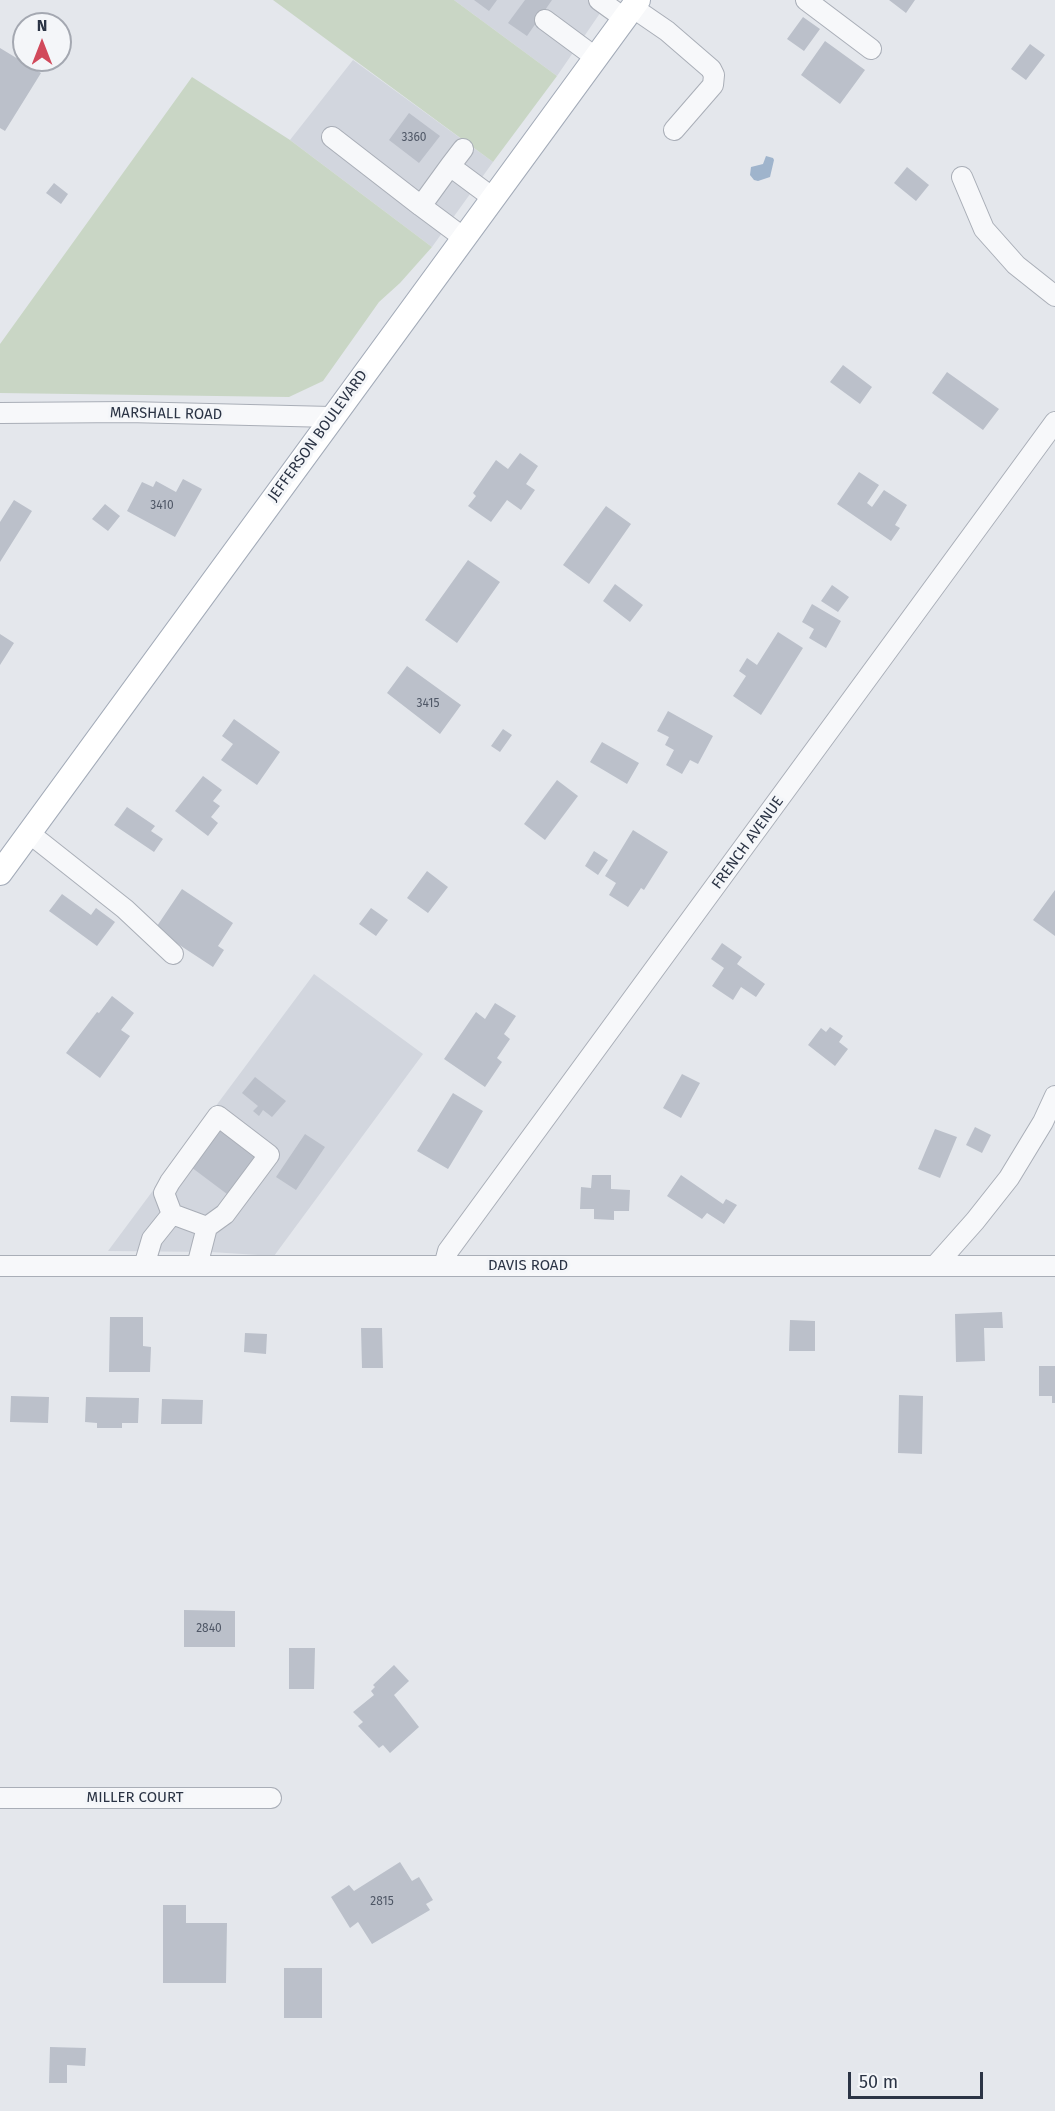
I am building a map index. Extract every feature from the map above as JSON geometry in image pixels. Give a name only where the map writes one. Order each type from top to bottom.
[{"type":"main road","name":"JEFFERSON BOULEVARD","points":[[0,873],[631,8]]},
{"type":"street","points":[[599,0],[631,8],[667,31],[711,69],[714,75],[713,84],[674,130]]},
{"type":"street","points":[[806,0],[871,50]]},
{"type":"street","points":[[545,20],[596,57]]},
{"type":"street","points":[[332,137],[465,238]]},
{"type":"street","points":[[421,206],[463,149]]},
{"type":"street","points":[[450,166],[493,198]]},
{"type":"street","points":[[962,177],[984,228],[1016,265],[1055,296]]},
{"type":"street","name":"MARSHALL ROAD","points":[[0,412],[128,412],[326,425]]},
{"type":"street","name":"FRENCH AVENUE","points":[[444,1266],[448,1251],[1055,422]]},
{"type":"street","points":[[29,833],[125,909],[173,954]]},
{"type":"street","points":[[935,1266],[1009,1178],[1043,1122],[1055,1096]]},
{"type":"street","points":[[197,1266],[207,1227],[225,1214],[269,1155],[218,1116],[164,1193],[172,1214],[207,1227]]},
{"type":"street","points":[[144,1266],[152,1239],[172,1214]]},
{"type":"street","name":"DAVIS ROAD","points":[[0,1266],[1055,1266]]},
{"type":"street","name":"MILLER COURT","points":[[0,1798],[271,1798]]},
{"type":"shaded area","points":[[454,0],[609,0],[557,76]]},
{"type":"shaded area","points":[[353,60],[493,162],[432,247],[290,140]]},
{"type":"shaded area","points":[[314,974],[423,1054],[274,1256],[211,1252],[108,1251]]},
{"type":"green space","points":[[273,0],[454,0],[557,76],[493,162]]},
{"type":"green space","points":[[192,77],[290,140],[432,247],[400,283],[379,302],[323,381],[289,397],[0,393],[0,344]]},
{"type":"water","points":[[766,156],[774,160],[770,177],[754,180],[750,175],[751,167],[763,164]]},
{"type":"building","points":[[474,0],[497,0],[489,11]]},
{"type":"building","points":[[525,0],[552,0],[527,36],[508,23]]},
{"type":"building","points":[[889,0],[915,0],[906,13]]},
{"type":"building","points":[[803,17],[820,29],[804,51],[787,39]]},
{"type":"building","points":[[825,41],[865,70],[840,104],[801,75]]},
{"type":"building","points":[[1030,44],[1045,55],[1026,80],[1011,69]]},
{"type":"building","points":[[0,48],[12,55],[12,72],[41,73],[5,131],[0,128]]},
{"type":"building","points":[[409,113],[440,136],[419,163],[389,140]]},
{"type":"building","points":[[907,167],[929,185],[916,201],[894,183]]},
{"type":"building","points":[[54,183],[68,194],[61,204],[46,193]]},
{"type":"building","points":[[843,365],[872,387],[860,404],[830,382]]},
{"type":"building","points":[[947,372],[999,409],[983,430],[932,393]]},
{"type":"building","points":[[520,453],[538,466],[526,484],[535,490],[521,510],[507,500],[491,522],[468,506],[476,496],[473,493],[496,460],[508,469]]},
{"type":"building","points":[[859,472],[879,485],[867,503],[872,507],[884,490],[907,505],[895,525],[900,528],[891,541],[837,504]]},
{"type":"building","points":[[183,479],[202,489],[175,537],[127,511],[142,482],[153,487],[156,481],[176,492]]},
{"type":"building","points":[[14,500],[32,511],[0,562],[0,522]]},
{"type":"building","points":[[105,504],[120,516],[108,531],[92,519]]},
{"type":"building","points":[[606,506],[631,524],[589,584],[563,565]]},
{"type":"building","points":[[468,560],[500,582],[457,643],[425,620]]},
{"type":"building","points":[[615,584],[643,605],[630,622],[603,601]]},
{"type":"building","points":[[832,585],[849,597],[838,612],[821,601]]},
{"type":"building","points":[[812,604],[841,621],[826,648],[809,638],[814,629],[802,622]]},
{"type":"building","points":[[778,632],[803,648],[761,715],[733,696],[746,676],[739,671],[747,658],[757,665]]},
{"type":"building","points":[[0,634],[14,643],[0,665]]},
{"type":"building","points":[[407,666],[461,705],[440,734],[387,693]]},
{"type":"building","points":[[668,711],[713,736],[698,764],[690,760],[682,774],[666,765],[674,750],[665,745],[669,737],[657,731]]},
{"type":"building","points":[[234,719],[280,752],[257,785],[221,760],[233,744],[222,736]]},
{"type":"building","points":[[503,729],[512,735],[500,752],[491,746]]},
{"type":"building","points":[[602,742],[639,763],[627,784],[590,762]]},
{"type":"building","points":[[203,776],[222,790],[213,801],[220,806],[211,817],[218,823],[208,836],[175,811]]},
{"type":"building","points":[[557,780],[578,796],[545,840],[524,824]]},
{"type":"building","points":[[127,807],[155,826],[151,831],[163,839],[154,852],[114,825]]},
{"type":"building","points":[[633,830],[668,852],[644,890],[641,888],[628,907],[609,895],[616,883],[605,876]]},
{"type":"building","points":[[594,851],[608,860],[598,875],[585,866]]},
{"type":"building","points":[[427,871],[448,887],[428,913],[407,898]]},
{"type":"building","points":[[182,889],[233,923],[218,946],[224,950],[213,967],[155,929]]},
{"type":"building","points":[[1055,890],[1055,936],[1033,920]]},
{"type":"building","points":[[62,894],[91,915],[96,908],[115,922],[97,946],[49,911]]},
{"type":"building","points":[[371,908],[388,920],[376,936],[359,924]]},
{"type":"building","points":[[722,943],[742,957],[737,964],[765,984],[756,997],[741,987],[733,1000],[712,986],[724,968],[711,959]]},
{"type":"building","points":[[112,996],[134,1013],[121,1030],[130,1036],[100,1078],[66,1053]]},
{"type":"building","points":[[495,1003],[516,1016],[504,1034],[510,1039],[497,1058],[502,1062],[485,1087],[444,1059],[476,1012],[485,1019]]},
{"type":"building","points":[[830,1027],[843,1036],[839,1042],[848,1049],[835,1066],[808,1045],[821,1028],[826,1032]]},
{"type":"building","points":[[682,1074],[700,1083],[681,1118],[663,1108]]},
{"type":"building","points":[[255,1077],[286,1101],[272,1117],[263,1110],[259,1116],[253,1111],[258,1106],[242,1093]]},
{"type":"building","points":[[453,1093],[483,1111],[448,1169],[417,1151]]},
{"type":"building","points":[[218,1125],[259,1158],[231,1197],[191,1167]]},
{"type":"building","points":[[975,1127],[991,1135],[982,1153],[966,1145]]},
{"type":"building","points":[[935,1129],[957,1137],[940,1178],[918,1169]]},
{"type":"building","points":[[305,1134],[325,1147],[296,1190],[276,1177]]},
{"type":"building","points":[[592,1175],[611,1175],[611,1189],[630,1190],[629,1211],[614,1211],[614,1220],[594,1219],[594,1209],[580,1209],[581,1187],[591,1188]]},
{"type":"building","points":[[681,1175],[723,1204],[726,1199],[737,1205],[724,1224],[707,1213],[702,1219],[667,1196]]},
{"type":"building","points":[[1002,1312],[1003,1328],[984,1328],[985,1361],[956,1362],[955,1314]]},
{"type":"building","points":[[110,1317],[143,1317],[143,1346],[151,1347],[150,1372],[109,1372]]},
{"type":"building","points":[[790,1320],[815,1321],[815,1351],[789,1351]]},
{"type":"building","points":[[361,1328],[382,1328],[383,1368],[362,1368]]},
{"type":"building","points":[[245,1333],[267,1334],[266,1354],[244,1352]]},
{"type":"building","points":[[1039,1366],[1055,1366],[1055,1403],[1052,1403],[1052,1396],[1039,1396]]},
{"type":"building","points":[[899,1395],[923,1396],[922,1454],[898,1453]]},
{"type":"building","points":[[11,1396],[49,1397],[48,1423],[10,1422]]},
{"type":"building","points":[[86,1397],[139,1398],[138,1423],[122,1423],[122,1428],[97,1428],[97,1423],[85,1422]]},
{"type":"building","points":[[162,1399],[203,1400],[202,1424],[161,1424]]},
{"type":"building","points":[[184,1610],[235,1611],[235,1647],[184,1647]]},
{"type":"building","points":[[289,1648],[315,1648],[314,1689],[289,1689]]},
{"type":"building","points":[[394,1665],[409,1681],[394,1695],[419,1727],[390,1753],[383,1745],[379,1748],[358,1726],[363,1722],[353,1712],[374,1695],[371,1691],[375,1687],[373,1685]]},
{"type":"building","points":[[400,1862],[412,1881],[419,1877],[433,1900],[426,1904],[430,1910],[372,1944],[358,1922],[350,1928],[331,1897],[349,1885],[354,1891]]},
{"type":"building","points":[[163,1905],[186,1905],[186,1923],[227,1923],[226,1983],[163,1983]]},
{"type":"building","points":[[284,1968],[322,1968],[322,2018],[284,2018]]},
{"type":"building","points":[[50,2047],[86,2048],[85,2066],[67,2065],[67,2083],[49,2083]]}]
